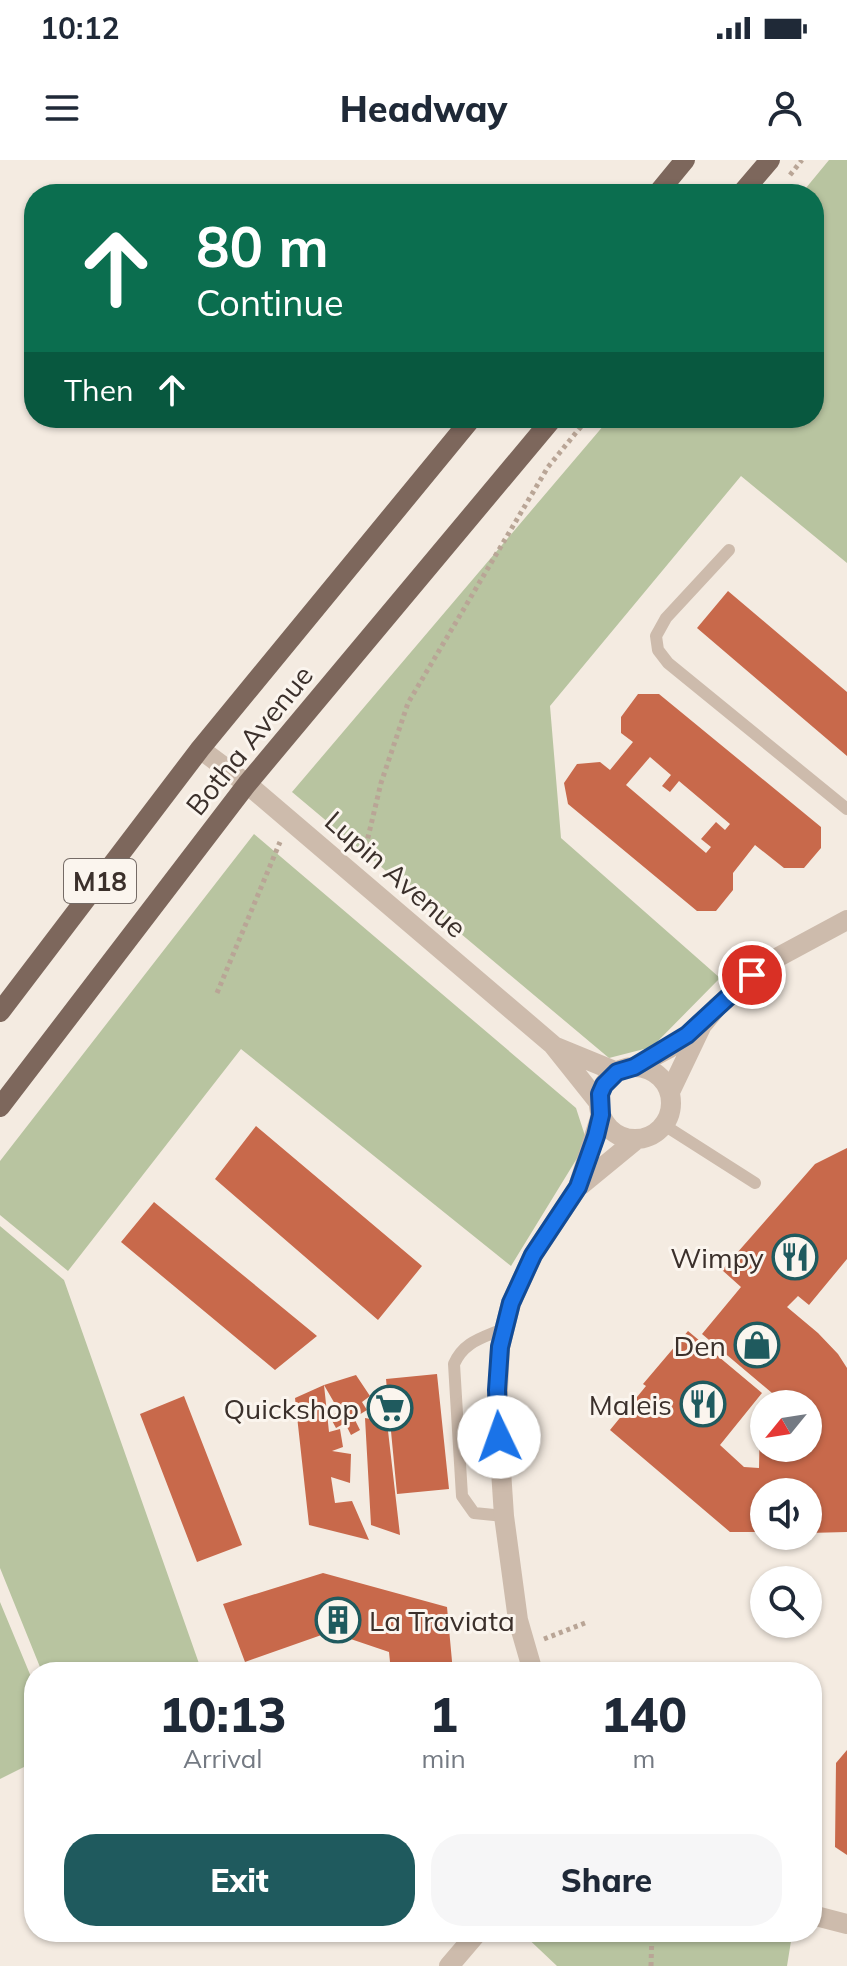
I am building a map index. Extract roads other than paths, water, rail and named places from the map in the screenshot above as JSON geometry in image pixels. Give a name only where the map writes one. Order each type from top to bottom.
[{"type":"main road","points":[[665,184],[685,160]]},
{"type":"main road","points":[[750,184],[770,160]]},
{"type":"main road","name":"Botha Avenue","points":[[0,1012],[200,749],[464,428]]},
{"type":"main road","name":"Botha Avenue","points":[[0,1107],[247,784],[545,428]]},
{"type":"street","name":"Lupin Avenue","points":[[200,749],[247,784],[553,1045],[600,1109]]},
{"type":"street","points":[[529,1662],[524,1647],[504,1516],[497,1390],[511,1303],[533,1255],[578,1187],[637,1139],[657,1133],[664,1125],[671,1109],[670,1092],[703,1024],[717,1007],[769,962],[847,920]]},
{"type":"street","points":[[578,1187],[604,1085],[625,1070],[668,1049],[703,1024]]},
{"type":"street","name":"Lupin Avenue","points":[[553,1045],[625,1070]]},
{"type":"street","points":[[625,1070],[651,1071],[659,1076],[670,1092]]},
{"type":"street","points":[[600,1109],[611,1130],[637,1139]]},
{"type":"street","points":[[822,1918],[847,1924]]},
{"type":"street","points":[[449,1966],[469,1942]]},
{"type":"lane","points":[[729,550],[666,618],[656,636],[658,650],[668,663],[847,809]]},
{"type":"lane","points":[[664,1125],[755,1183]]},
{"type":"lane","points":[[504,1516],[474,1513],[462,1496],[454,1364],[460,1351],[470,1343],[505,1328]]},
{"type":"place","name":"Wimpy","points":[[795,1257]]},
{"type":"place","name":"Den","points":[[757,1345]]},
{"type":"place","name":"Maleis","points":[[703,1404]]},
{"type":"place","name":"Quickshop","points":[[390,1408]]},
{"type":"place","name":"La Traviata","points":[[338,1620]]}]
